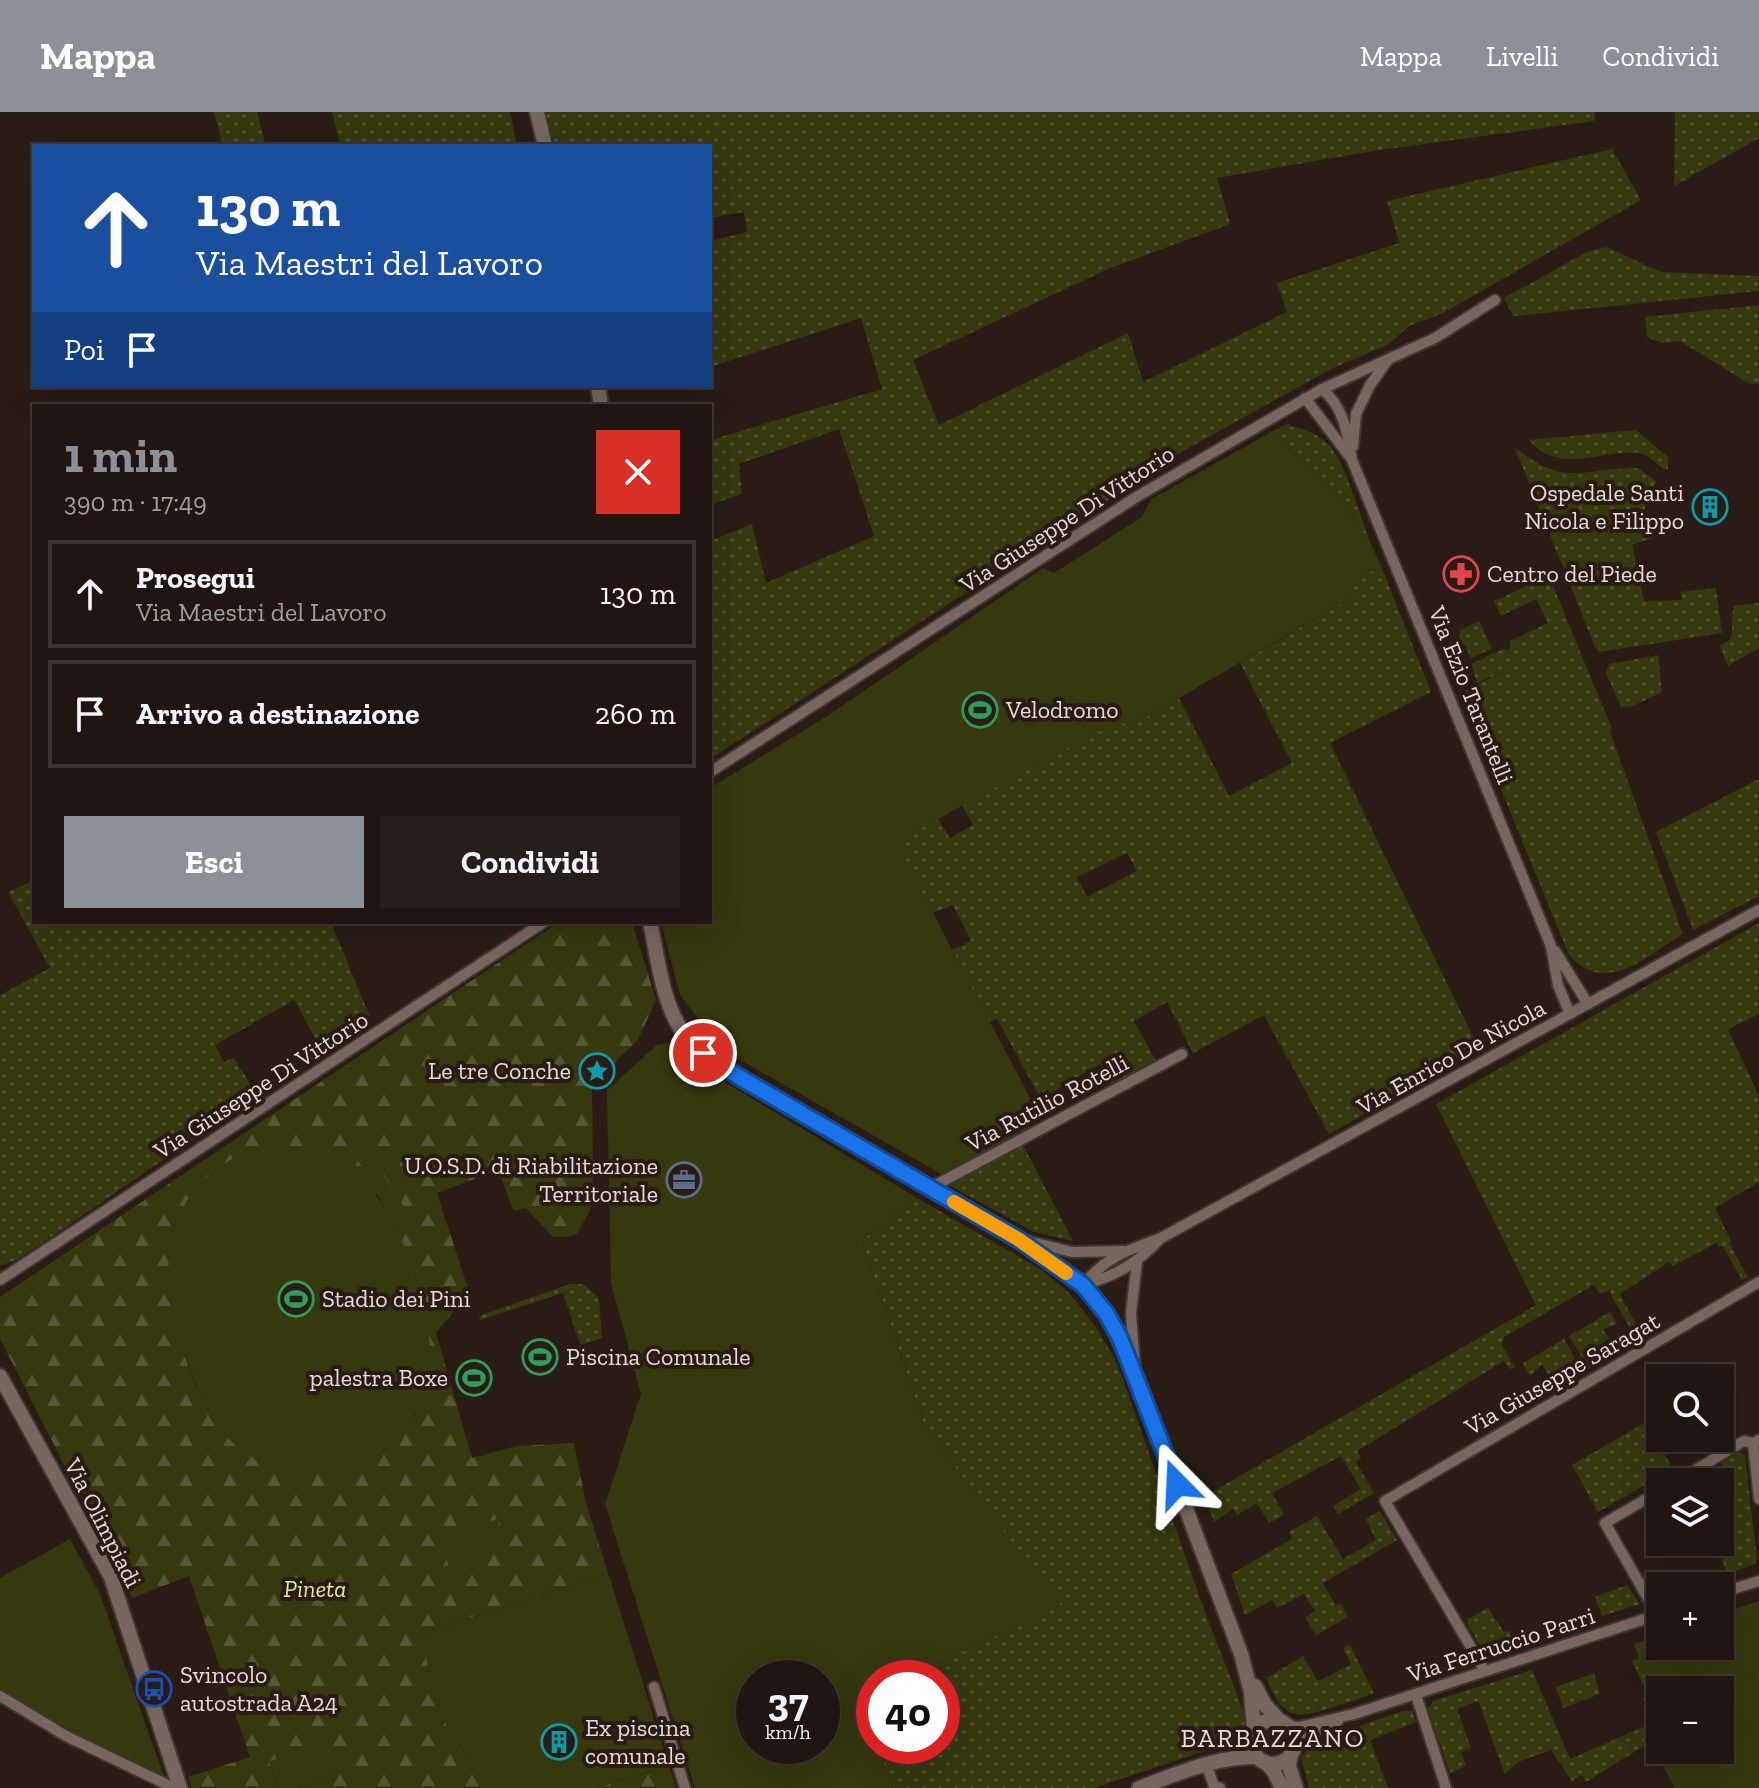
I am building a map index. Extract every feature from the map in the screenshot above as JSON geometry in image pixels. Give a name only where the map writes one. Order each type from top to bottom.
[{"type":"street","points":[[537,112],[545,144]]},
{"type":"street","name":"Via Giuseppe Di Vittorio","points":[[712,771],[1138,496],[1305,398],[1459,325],[1495,300]]},
{"type":"street","points":[[1352,460],[1356,414],[1370,385],[1389,359]]},
{"type":"street","points":[[1322,389],[1334,399],[1346,425],[1352,460]]},
{"type":"street","points":[[1305,398],[1352,460]]},
{"type":"street","name":"Via Ezio Tarantelli","points":[[1352,460],[1551,946]]},
{"type":"street","name":"Via Enrico De Nicola","points":[[1161,1238],[1759,910]]},
{"type":"street","name":"Via Giuseppe Di Vittorio","points":[[0,1280],[541,924]]},
{"type":"street","points":[[650,924],[671,1006],[686,1037],[703,1053],[1018,1239],[1083,1285],[1106,1313],[1135,1374],[1245,1667],[1251,1692],[1252,1734],[1261,1760],[1273,1770],[1282,1788]]},
{"type":"street","points":[[1551,946],[1588,1004]]},
{"type":"street","points":[[1551,946],[1558,985],[1570,1014]]},
{"type":"street","name":"Via Rutilio Rotelli","points":[[930,1188],[1182,1054]]},
{"type":"street","points":[[1083,1285],[1098,1266],[1125,1251],[1161,1238]]},
{"type":"street","points":[[1083,1285],[1107,1278],[1137,1262],[1161,1238]]},
{"type":"street","points":[[1018,1239],[1072,1252],[1125,1251]]},
{"type":"street","points":[[1135,1374],[1131,1313],[1137,1262]]},
{"type":"street","name":"Via Giuseppe Saragat","points":[[1485,1671],[1385,1501],[1759,1282]]},
{"type":"street","name":"Via Olimpiadi","points":[[0,1376],[111,1577],[177,1788]]},
{"type":"street","points":[[1699,1468],[1744,1441],[1756,1442],[1759,1499]]},
{"type":"street","points":[[1646,1499],[1605,1523],[1646,1595]]},
{"type":"street","points":[[1734,1589],[1759,1581]]},
{"type":"street","name":"Via Ferruccio Parri","points":[[1284,1724],[1299,1727],[1354,1714],[1646,1618]]},
{"type":"street","points":[[1245,1667],[1265,1705],[1284,1724],[1293,1749],[1289,1766],[1296,1788]]},
{"type":"street","points":[[654,1687],[685,1788]]},
{"type":"street","points":[[1416,1695],[1446,1788]]},
{"type":"street","points":[[0,1696],[66,1736],[177,1788]]},
{"type":"street","name":"Via Ferruccio Parri","points":[[1293,1749],[1301,1738],[1354,1714]]},
{"type":"street","points":[[1206,1764],[1252,1734],[1266,1721],[1284,1724]]},
{"type":"street","points":[[1139,1788],[1235,1757],[1280,1763],[1293,1749]]},
{"type":"street","points":[[1206,1764],[1214,1786],[1220,1788]]},
{"type":"green space","points":[[214,112],[257,112],[265,144],[222,144]]},
{"type":"green space","points":[[332,112],[510,112],[517,144],[340,144]]},
{"type":"green space","points":[[545,112],[1595,112],[1594,121],[1373,151],[1217,178],[1230,224],[1108,269],[913,360],[939,425],[1128,333],[1143,382],[1287,312],[1277,283],[1399,243],[1387,201],[1612,149],[1641,200],[1443,313],[1409,326],[1389,344],[1331,369],[1183,451],[712,758],[712,540],[752,524],[766,583],[874,536],[839,429],[739,464],[742,494],[712,504],[712,439],[882,389],[861,318],[712,366],[712,241],[747,232],[744,212],[712,218],[712,144],[553,144]]},
{"type":"green space","points":[[1675,112],[1759,112],[1759,138],[1674,186]]},
{"type":"green space","points":[[1606,247],[1661,272],[1759,276],[1759,291],[1513,316],[1504,298],[1587,252]]},
{"type":"green space","points":[[1759,305],[1759,384],[1748,383],[1680,341],[1662,343],[1647,337],[1645,317]]},
{"type":"green space","points":[[1289,423],[1329,445],[1347,478],[1371,544],[1339,496],[1271,432]]},
{"type":"green space","points":[[1636,430],[1668,457],[1668,469],[1639,453],[1567,459],[1554,457],[1529,440]]},
{"type":"green space","points":[[1271,432],[1339,496],[1371,544],[1381,566],[1344,586],[1351,598],[1129,727],[1120,720],[896,842],[1031,1100],[1035,1117],[1023,1133],[943,1175],[721,1049],[680,995],[662,924],[712,924],[712,787],[829,715],[1043,568],[1054,573],[1142,517],[1150,500]]},
{"type":"green space","points":[[1515,448],[1532,460],[1560,472],[1633,468],[1657,482],[1645,510],[1646,524],[1655,537],[1632,545],[1644,601],[1682,600],[1681,592],[1716,588],[1722,633],[1599,652]]},
{"type":"green space","points":[[1381,566],[1431,692],[1330,743],[1479,1049],[1329,1134],[1264,1015],[1193,1053],[1167,1002],[1134,1021],[1156,1061],[1112,1084],[1101,1063],[1041,1099],[997,1019],[990,1022],[952,950],[971,941],[953,905],[933,913],[895,842],[938,819],[950,838],[973,825],[962,805],[1120,720],[1129,727],[1179,698],[1229,796],[1292,763],[1240,663],[1351,598],[1343,586]],"holes":[[[1127,853],[1137,871],[1087,897],[1077,877]]]},
{"type":"green space","points":[[1549,576],[1612,729],[1610,732],[1683,934],[1640,961],[1612,973],[1597,973],[1583,967],[1569,955],[1461,692],[1507,670],[1477,683],[1471,664],[1503,649],[1510,650],[1510,641],[1548,623],[1536,599],[1501,616],[1494,601]]},
{"type":"green space","points":[[1759,603],[1759,648],[1728,666],[1720,646],[1730,640],[1734,606]]},
{"type":"green space","points":[[1479,621],[1492,649],[1471,658],[1459,639],[1460,630]]},
{"type":"green space","points":[[1658,655],[1662,692],[1633,706],[1621,707],[1606,673],[1609,664]]},
{"type":"green space","points":[[1759,779],[1759,896],[1693,930],[1656,832]]},
{"type":"green space","points":[[32,881],[32,924],[332,924],[370,1017],[322,1050],[294,1000],[215,1045],[224,1062],[234,1058],[257,1095],[47,1240],[16,1260],[0,1266],[0,995],[50,968],[8,892]]},
{"type":"green space","points":[[1759,923],[1759,1014],[1728,1029],[1759,1096],[1759,1182],[1715,1208],[1731,1241],[1729,1243],[1748,1277],[1742,1280],[1723,1246],[1716,1243],[1673,1266],[1669,1262],[1620,1294],[1643,1337],[1637,1340],[1610,1290],[1600,1294],[1594,1285],[1504,1337],[1502,1345],[1515,1368],[1510,1369],[1504,1361],[1357,1451],[1361,1458],[1356,1462],[1374,1493],[1338,1514],[1333,1506],[1361,1489],[1341,1456],[1272,1493],[1284,1515],[1269,1523],[1257,1503],[1237,1515],[1233,1509],[1214,1522],[1205,1496],[1536,1305],[1436,1104]]},
{"type":"green space","name":"Pineta","points":[[556,924],[633,924],[656,1000],[638,1040],[592,1084],[593,1204],[577,1234],[553,1237],[526,1208],[514,1211],[498,1170],[437,1193],[469,1292],[436,1333],[472,1458],[517,1446],[574,1443],[586,1503],[608,1573],[421,1634],[461,1748],[500,1776],[504,1788],[299,1788],[336,1773],[269,1762],[279,1788],[192,1788],[188,1777],[250,1757],[189,1576],[132,1598],[0,1339],[0,1297]],"holes":[[[377,1194],[397,1231],[416,1279],[431,1369],[414,1417],[214,1422],[184,1354]]]},
{"type":"green space","points":[[678,1041],[713,1075],[917,1198],[862,1240],[925,1427],[1061,1606],[945,1660],[856,1660],[856,1764],[884,1764],[893,1788],[695,1788],[605,1504],[641,1394],[611,1283],[607,1090],[657,1045]]},
{"type":"green space","points":[[345,1114],[409,1215],[397,1222],[333,1121]]},
{"type":"green space","points":[[1023,1145],[1073,1241],[1034,1232],[949,1185]]},
{"type":"green space","name":"Stadio dei Pini","points":[[282,1148],[315,1154],[339,1163],[365,1182],[381,1203],[408,1257],[430,1343],[428,1385],[417,1411],[402,1433],[382,1453],[358,1466],[332,1473],[305,1474],[279,1469],[254,1458],[232,1442],[214,1421],[192,1375],[179,1337],[169,1289],[171,1242],[189,1198],[205,1179],[230,1161],[251,1153]]},
{"type":"green space","points":[[917,1198],[1042,1270],[1070,1294],[1096,1327],[1117,1363],[1241,1704],[1245,1717],[1243,1730],[1226,1744],[1094,1788],[893,1788],[884,1764],[960,1764],[960,1660],[944,1660],[1060,1606],[925,1427],[862,1240]]},
{"type":"green space","points":[[570,1284],[583,1284],[599,1298],[602,1338],[580,1345],[563,1293],[480,1320],[479,1316]]},
{"type":"green space","points":[[1610,1312],[1617,1324],[1603,1329],[1617,1353],[1589,1369],[1569,1336]]},
{"type":"green space","points":[[1564,1339],[1583,1371],[1556,1388],[1542,1364],[1530,1376],[1523,1363]]},
{"type":"green space","points":[[1646,1422],[1646,1452],[1663,1452],[1672,1468],[1646,1468],[1646,1484],[1598,1512],[1572,1465]]},
{"type":"green space","points":[[1734,1453],[1745,1456],[1757,1559],[1755,1564],[1733,1572],[1726,1572],[1722,1559],[1734,1556],[1734,1468],[1722,1468],[1722,1462]]},
{"type":"green space","points":[[1380,1511],[1397,1540],[1323,1583],[1336,1606],[1341,1604],[1348,1617],[1316,1635],[1305,1618],[1315,1611],[1304,1594],[1277,1608],[1272,1600],[1245,1615],[1231,1574],[1292,1539],[1289,1532],[1317,1516],[1343,1559],[1376,1540],[1366,1519]]},
{"type":"green space","points":[[497,1519],[508,1550],[450,1570],[440,1540]]},
{"type":"green space","points":[[70,1539],[100,1594],[167,1785],[0,1696],[0,1578]]},
{"type":"green space","points":[[608,1573],[669,1766],[596,1788],[504,1788],[496,1775],[466,1752],[451,1734],[434,1693],[421,1634]]},
{"type":"green space","points":[[1627,1585],[1640,1604],[1602,1616],[1595,1597]]},
{"type":"green space","points":[[1759,1601],[1759,1788],[1675,1788],[1662,1764],[1734,1764],[1734,1676],[1646,1677],[1634,1644],[1646,1640],[1646,1660],[1734,1660],[1734,1609]]},
{"type":"green space","points":[[1488,1608],[1504,1632],[1510,1631],[1515,1645],[1490,1653],[1483,1651],[1467,1623],[1468,1619]]},
{"type":"green space","points":[[1350,1645],[1374,1693],[1307,1714],[1297,1714],[1283,1708],[1267,1678],[1303,1656],[1318,1681],[1351,1665],[1343,1648]]},
{"type":"green space","points":[[1639,1658],[1646,1677],[1646,1691],[1632,1661]]},
{"type":"green space","points":[[1532,1670],[1570,1759],[1646,1726],[1646,1745],[1586,1782],[1582,1775],[1572,1781],[1551,1750],[1518,1762],[1505,1774],[1478,1701],[1457,1709],[1471,1748],[1461,1752],[1466,1766],[1450,1773],[1428,1709],[1433,1701]]},
{"type":"green space","points":[[1594,1673],[1600,1694],[1563,1708],[1556,1687]]},
{"type":"green space","points":[[1403,1711],[1412,1711],[1416,1722],[1370,1740],[1388,1788],[1309,1788],[1301,1758],[1313,1742]]},
{"type":"green space","points":[[323,1740],[337,1773],[299,1788],[279,1788],[269,1762]]},
{"type":"green space","points":[[669,1766],[676,1788],[596,1788]]},
{"type":"slow traffic","points":[[954,1202],[1018,1239],[1066,1273]]},
{"type":"place","name":"Ospedale Santi Nicola e Filippo","points":[[1710,507]]},
{"type":"place","name":"Centro del Piede","points":[[1461,574]]},
{"type":"place","name":"Velodromo","points":[[980,710]]},
{"type":"place","name":"Le tre Conche","points":[[597,1071]]},
{"type":"place","name":"U.O.S.D. di Riabilitazione Territoriale","points":[[684,1180]]},
{"type":"place","name":"Stadio dei Pini","points":[[296,1299]]},
{"type":"place","name":"Piscina Comunale","points":[[540,1357]]},
{"type":"place","name":"palestra Boxe","points":[[474,1378]]},
{"type":"place","name":"Svincolo autostrada A24","points":[[154,1689]]},
{"type":"place","name":"Ex piscina comunale","points":[[559,1742]]},
{"type":"district","name":"BARBAZZANO","points":[[1273,1738]]},
{"type":"route","points":[[703,1053],[1018,1239],[1083,1285],[1106,1313],[1120,1338],[1177,1484]]}]
